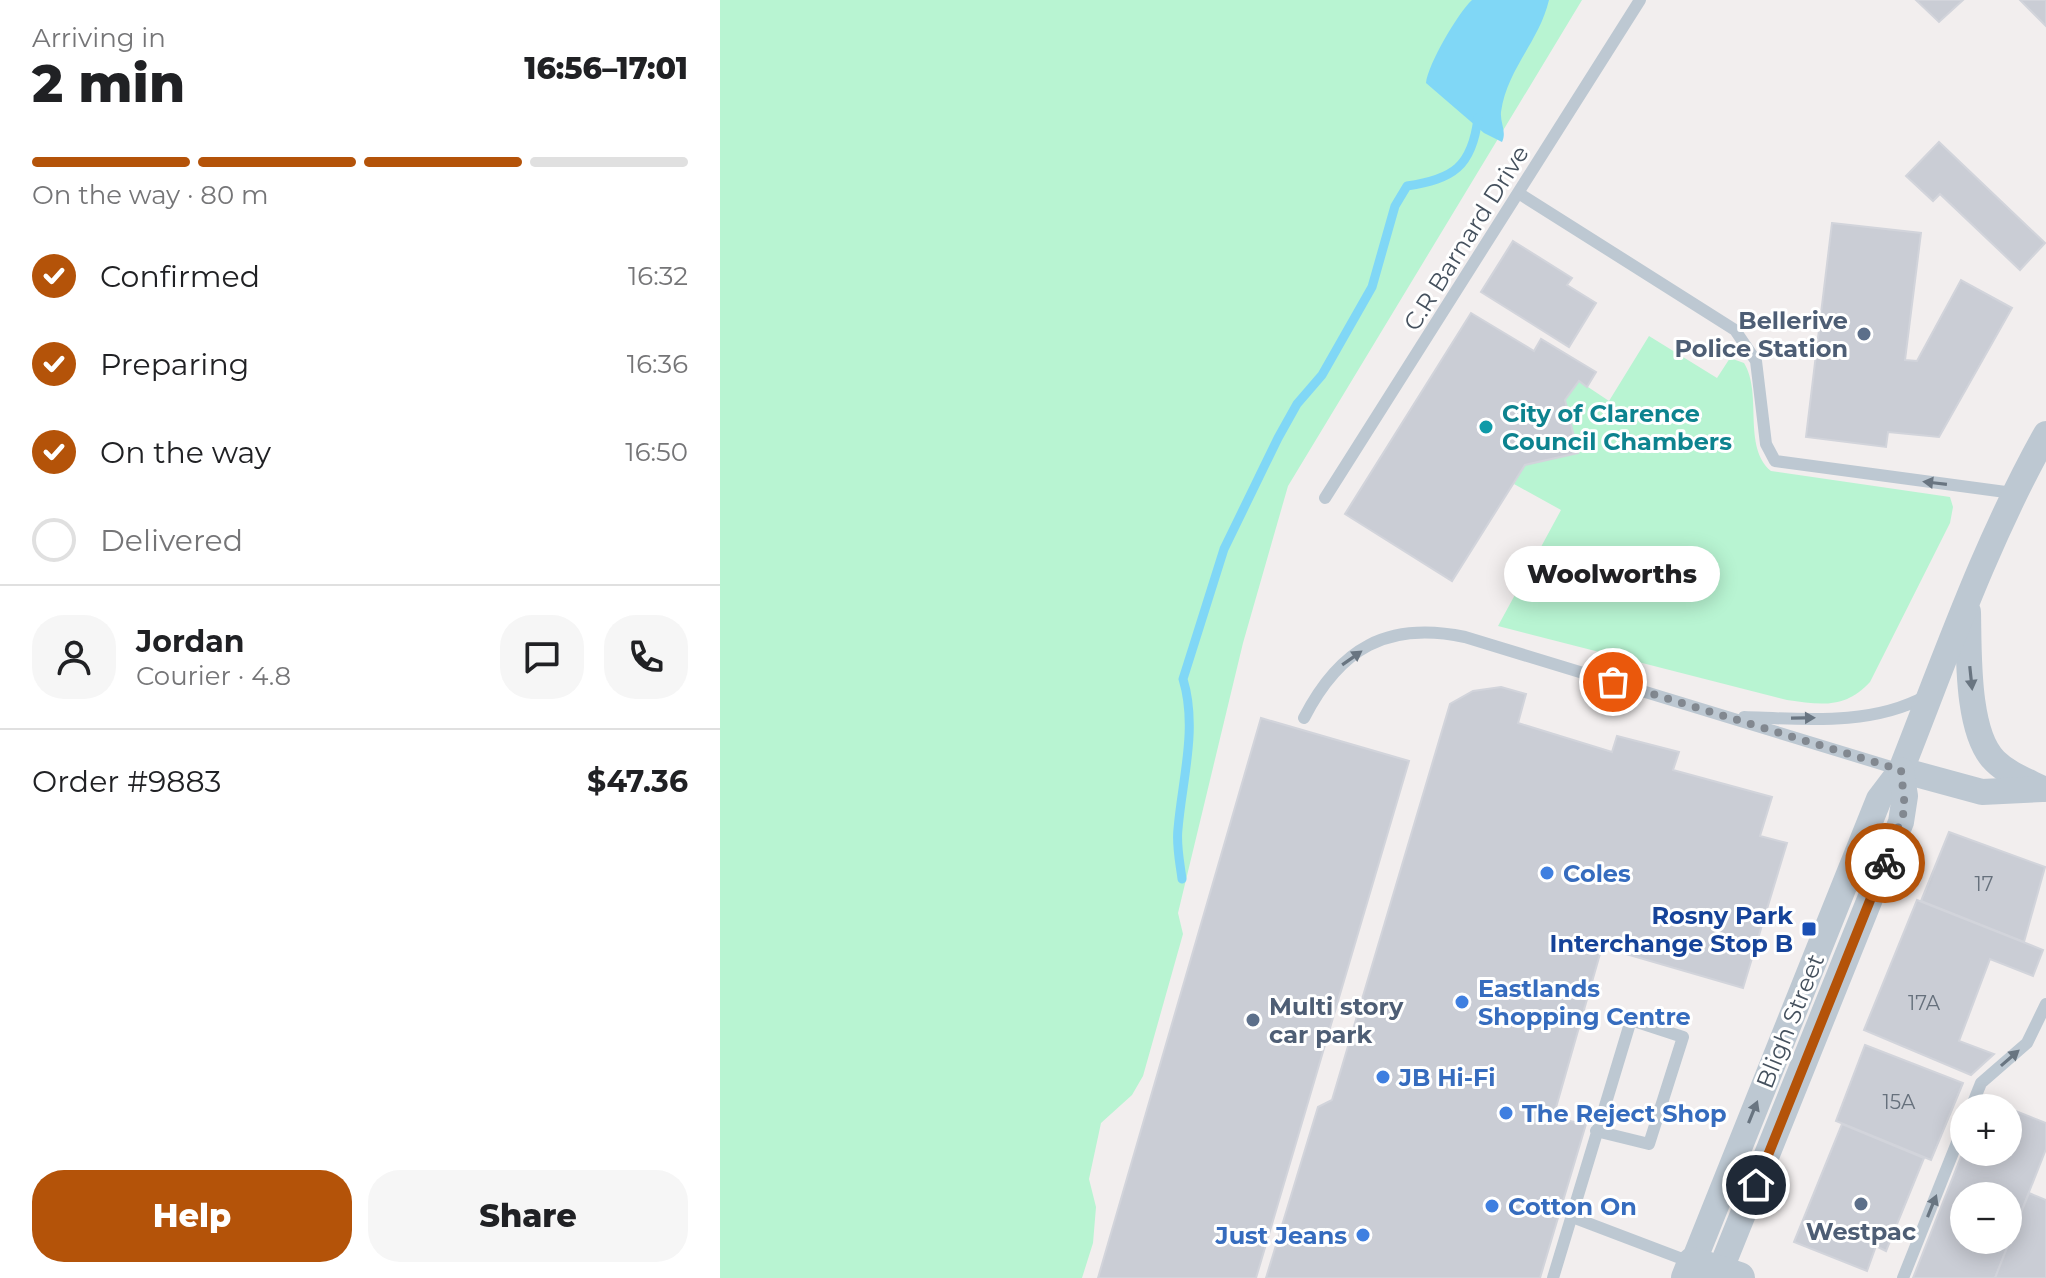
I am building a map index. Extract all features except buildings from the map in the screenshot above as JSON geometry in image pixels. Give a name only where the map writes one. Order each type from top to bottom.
[{"type":"street","name":"Bligh Street","points":[[1711,1274],[1873,812],[1901,770],[1967,600],[2013,493],[2046,434]]},
{"type":"street","points":[[1967,600],[1971,679],[1981,738],[1996,763],[2045,789]]},
{"type":"street","points":[[1901,770],[1982,792],[2045,789]]},
{"type":"lane","name":"C.R Barnard Drive","points":[[1325,498],[1640,0]]},
{"type":"lane","points":[[1520,194],[1735,330],[1749,347],[1760,378],[1766,444],[1775,461],[2013,493]]},
{"type":"lane","points":[[1304,718],[1328,677],[1370,646],[1414,630],[1465,637],[1901,770]]},
{"type":"lane","points":[[1725,716],[1803,719],[1863,716],[1905,706],[1931,692]]},
{"type":"lane","points":[[1977,1094],[1981,1083],[2027,1043],[2046,1005]]},
{"type":"lane","points":[[1553,1278],[1596,1131],[1631,1020],[1683,1037],[1649,1144],[1596,1131]]},
{"type":"lane","points":[[1903,1278],[1950,1160]]},
{"type":"lane","points":[[1572,1217],[1711,1274]]},
{"type":"green space","points":[[720,0],[1582,0],[1288,486],[1243,643],[1178,913],[1183,934],[1143,1076],[1132,1095],[1101,1123],[1089,1179],[1096,1207],[1093,1243],[1082,1278],[720,1278]]},
{"type":"green space","points":[[1649,336],[1717,378],[1730,358],[1744,363],[1752,390],[1757,448],[1762,461],[1771,471],[1950,497],[1953,507],[1950,523],[1870,682],[1851,697],[1822,704],[1787,700],[1498,626],[1561,510],[1514,484],[1525,465],[1578,453],[1565,400],[1579,381],[1609,401]]},
{"type":"water","points":[[1472,0],[1549,0],[1504,97],[1502,142],[1484,133],[1426,83],[1444,39]]},
{"type":"waterway","points":[[1182,879],[1178,835],[1189,735],[1183,679],[1224,549],[1297,404],[1322,375],[1372,287],[1395,206],[1407,186],[1437,179],[1458,168],[1471,148],[1478,118]]},
{"type":"way so far","points":[[1613,682],[1901,770],[1905,809],[1885,863]]},
{"type":"place","name":"Bellerive Police Station","points":[[1864,334]]},
{"type":"place","name":"City of Clarence Council Chambers","points":[[1486,427]]},
{"type":"place","name":"Woolworths","points":[[1613,682]]},
{"type":"place","name":"Coles","points":[[1547,873]]},
{"type":"place","name":"Rosny Park Interchange Stop B","points":[[1809,929]]},
{"type":"place","name":"Eastlands Shopping Centre","points":[[1462,1002]]},
{"type":"place","name":"Multi story car park","points":[[1253,1020]]},
{"type":"place","name":"JB Hi-Fi","points":[[1383,1077]]},
{"type":"place","name":"The Reject Shop","points":[[1506,1113]]},
{"type":"place","name":"Westpac","points":[[1861,1204]]},
{"type":"place","name":"Cotton On","points":[[1492,1206]]},
{"type":"place","name":"Just Jeans","points":[[1363,1235]]},
{"type":"route","points":[[1756,1185],[1885,863]]}]
